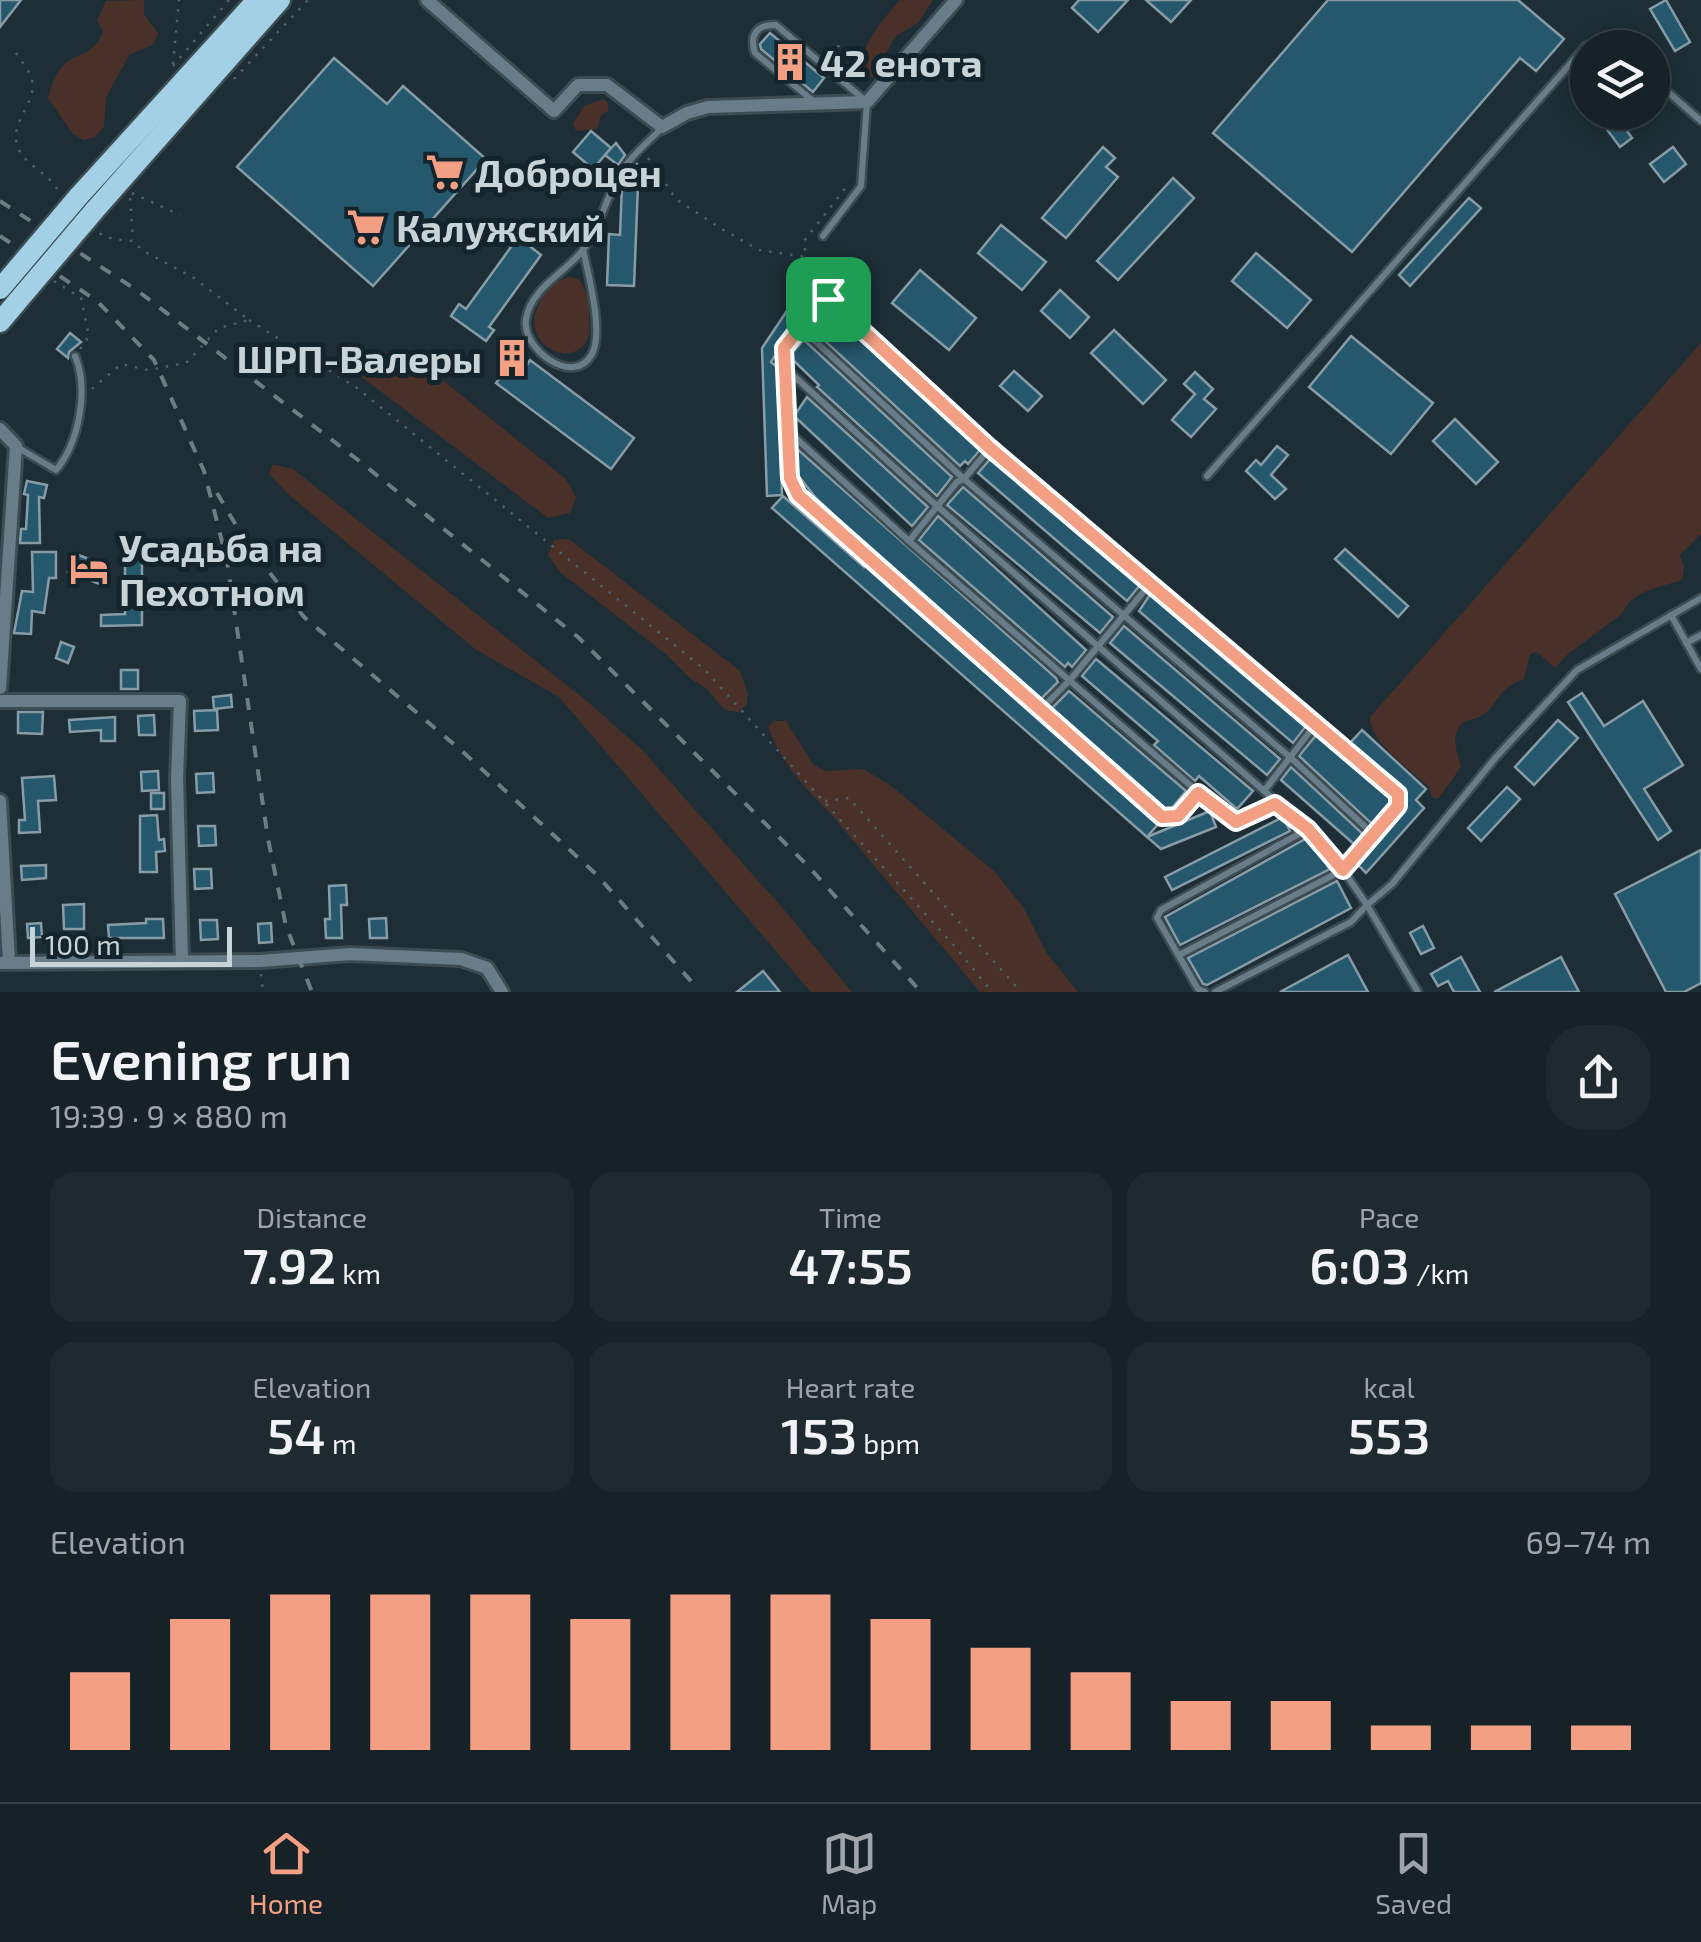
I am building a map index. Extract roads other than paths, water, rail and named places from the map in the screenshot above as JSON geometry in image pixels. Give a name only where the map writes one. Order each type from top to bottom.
[{"type":"main road","points":[[0,322],[5,294],[70,201],[256,0]]},
{"type":"main road","points":[[5,294],[91,220],[280,0]]},
{"type":"street","points":[[427,0],[554,112],[578,84],[606,85],[662,127],[688,112],[708,107],[867,102],[956,0]]},
{"type":"street","points":[[0,429],[16,446],[0,688]]},
{"type":"street","points":[[0,700],[180,701],[177,778],[182,960]]},
{"type":"street","points":[[0,800],[4,963],[260,960],[350,954],[460,960],[488,968],[502,992]]},
{"type":"lane","points":[[817,104],[755,53],[752,43],[760,27],[776,26],[867,102],[861,186],[823,236]]},
{"type":"lane","points":[[1207,476],[1570,64]]},
{"type":"lane","points":[[1670,94],[1701,122]]},
{"type":"lane","points":[[583,249],[596,312],[593,353],[582,366],[566,368],[536,350],[527,335],[525,322],[533,299],[583,249],[624,167],[662,127]]},
{"type":"lane","points":[[1178,955],[1343,870],[1398,806],[1398,794],[990,448],[825,296],[784,348],[790,478],[798,495],[1162,817],[1178,816],[1198,793]]},
{"type":"lane","points":[[800,327],[964,479],[1292,758],[1372,833]]},
{"type":"lane","points":[[16,446],[56,470],[67,456],[81,372],[74,356]]},
{"type":"lane","points":[[784,367],[937,506],[1308,829],[1343,870],[1418,992]]},
{"type":"lane","points":[[787,430],[909,542],[1198,793],[1236,822],[1275,804]]},
{"type":"lane","points":[[909,542],[990,448]]},
{"type":"lane","points":[[1040,710],[1150,584]]},
{"type":"lane","points":[[1215,992],[1351,922],[1392,884],[1497,756],[1577,670],[1701,598]]},
{"type":"lane","points":[[1670,615],[1701,670]]},
{"type":"lane","points":[[1686,643],[1701,635]]},
{"type":"lane","points":[[1264,791],[1316,724]]},
{"type":"lane","points":[[1205,992],[1198,989],[1157,918],[1162,910],[1308,829]]},
{"type":"railway","points":[[0,201],[138,291],[358,460],[579,638],[809,867],[921,992]]},
{"type":"railway","points":[[0,236],[97,301],[154,360],[204,471],[227,561],[268,839],[286,926],[312,992]]},
{"type":"railway","points":[[217,493],[246,542],[304,617],[462,751],[597,875],[697,988]]},
{"type":"place","name":"42 енота","points":[[790,62]]},
{"type":"place","name":"Доброцен","points":[[445,172]]},
{"type":"place","name":"Калужский","points":[[366,227]]},
{"type":"place","name":"ШРП-Валеры","points":[[512,358]]},
{"type":"place","name":"Усадьба на Пехотном","points":[[89,569]]}]
